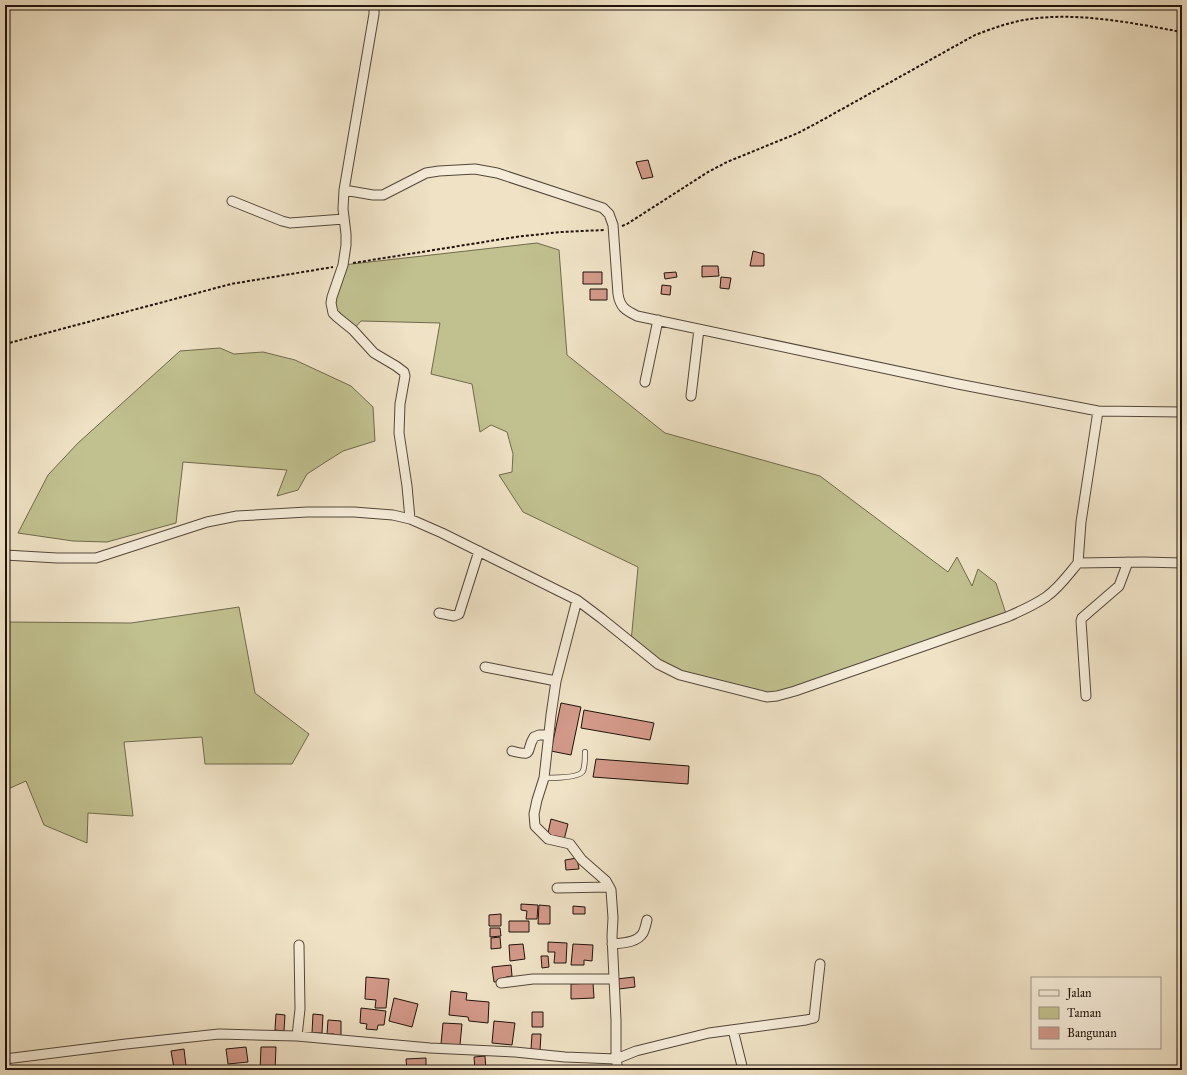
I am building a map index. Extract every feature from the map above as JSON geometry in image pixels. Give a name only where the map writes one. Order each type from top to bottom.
[{"type":"street","points":[[374,5],[374,14],[344,190],[343,209],[346,234],[344,259],[331,303],[333,313],[354,330],[374,353],[404,372],[405,376],[400,404],[399,432],[410,519]]},
{"type":"street","points":[[344,190],[378,196],[388,193],[426,173],[439,170],[475,169],[497,172],[604,208],[609,214],[613,227],[619,302],[624,308],[637,316],[958,384],[1098,411],[1182,412]]},
{"type":"street","points":[[232,200],[290,223],[344,219]]},
{"type":"street","points":[[645,382],[658,320]]},
{"type":"street","points":[[691,396],[699,329]]},
{"type":"street","points":[[5,555],[57,558],[96,558],[207,522],[237,516],[307,512],[354,512],[393,515],[410,519],[442,533],[577,600],[658,664],[668,670],[680,675],[759,695],[768,697],[776,696],[795,691],[1007,617],[1029,608],[1047,596],[1061,583],[1078,563],[1081,522],[1098,411]]},
{"type":"street","points":[[439,613],[454,616],[460,614],[479,551]]},
{"type":"street","points":[[1086,696],[1081,621],[1082,618],[1118,586],[1128,562]]},
{"type":"street","points":[[1078,563],[1182,563]]},
{"type":"street","points":[[577,600],[556,681],[548,735],[544,778],[536,800],[534,814],[535,826],[548,839],[570,844],[582,860],[606,880],[611,890],[616,1059],[618,1070]]},
{"type":"street","points":[[485,667],[556,681]]},
{"type":"street","points":[[512,751],[527,754],[534,737],[539,735],[548,735]]},
{"type":"street","points":[[557,888],[609,887]]},
{"type":"street","points":[[612,944],[629,942],[638,938],[642,934],[647,920]]},
{"type":"street","points":[[297,1036],[300,1009],[299,945]]},
{"type":"street","points":[[5,1059],[219,1034],[297,1036],[430,1048],[616,1059],[636,1051],[709,1033],[814,1018],[820,964]]},
{"type":"street","points":[[501,983],[533,979],[614,979]]},
{"type":"street","points":[[733,1030],[743,1070]]},
{"type":"lane","points":[[544,778],[560,778],[582,773],[584,770],[585,752]]},
{"type":"path","points":[[5,344],[231,284],[344,259],[515,237],[613,227],[627,224],[727,162],[798,133],[975,35],[1000,26],[1025,20],[1077,16],[1182,32]]},
{"type":"green space","points":[[537,243],[559,250],[567,355],[665,433],[820,476],[948,572],[957,557],[972,586],[978,569],[996,583],[1007,617],[777,696],[680,675],[631,642],[638,567],[523,512],[499,475],[512,472],[513,454],[507,432],[491,425],[480,432],[472,384],[431,374],[440,323],[361,321],[353,330],[332,308],[343,265]]},
{"type":"green space","points":[[220,348],[234,354],[263,352],[295,360],[351,386],[373,407],[375,441],[343,451],[307,474],[298,490],[277,496],[287,470],[183,462],[176,523],[107,542],[73,541],[18,533],[48,475],[78,443],[180,351]]},
{"type":"green space","points":[[239,607],[255,693],[309,734],[292,764],[205,764],[202,737],[124,742],[133,816],[88,813],[87,843],[44,825],[26,781],[8,789],[5,788],[5,622],[131,623]]},
{"type":"building","points":[[648,160],[653,177],[642,179],[636,162]]},
{"type":"building","points":[[753,251],[764,254],[764,266],[750,266]]},
{"type":"building","points":[[702,266],[718,266],[719,276],[702,277]]},
{"type":"building","points":[[583,272],[602,272],[602,284],[583,284]]},
{"type":"building","points":[[676,272],[677,277],[665,279],[664,273]]},
{"type":"building","points":[[721,277],[731,278],[729,289],[720,288]]},
{"type":"building","points":[[662,285],[671,286],[670,295],[661,294]]},
{"type":"building","points":[[590,289],[607,289],[607,300],[590,300]]},
{"type":"building","points":[[561,703],[581,707],[571,755],[551,751]]},
{"type":"building","points":[[584,710],[654,723],[650,740],[581,728]]},
{"type":"building","points":[[596,759],[689,766],[688,784],[593,777]]},
{"type":"building","points":[[551,819],[568,824],[564,840],[555,838],[548,833]]},
{"type":"building","points":[[577,858],[579,869],[566,870],[565,860]]},
{"type":"building","points":[[521,904],[538,905],[537,919],[526,919],[527,911],[521,910]]},
{"type":"building","points":[[539,905],[550,906],[550,924],[538,924]]},
{"type":"building","points":[[573,906],[585,907],[585,914],[573,914]]},
{"type":"building","points":[[501,914],[501,926],[489,926],[489,915]]},
{"type":"building","points":[[509,921],[529,921],[529,932],[509,932]]},
{"type":"building","points":[[490,928],[500,928],[501,936],[490,937]]},
{"type":"building","points":[[500,937],[501,948],[491,949],[491,938]]},
{"type":"building","points":[[548,942],[567,943],[566,963],[554,963],[555,952],[548,952]]},
{"type":"building","points":[[523,944],[525,959],[510,961],[509,945]]},
{"type":"building","points":[[573,944],[593,945],[592,961],[584,960],[584,965],[571,965]]},
{"type":"building","points":[[541,956],[548,956],[549,967],[542,968]]},
{"type":"building","points":[[511,965],[512,976],[506,977],[506,981],[494,982],[492,967]]},
{"type":"building","points":[[366,977],[389,979],[386,1008],[375,1008],[376,1000],[365,999]]},
{"type":"building","points":[[634,977],[635,987],[619,989],[617,979]]},
{"type":"building","points":[[593,983],[594,998],[571,999],[571,984]]},
{"type":"building","points":[[451,991],[467,993],[466,1000],[489,1002],[488,1023],[469,1021],[468,1017],[449,1015]]},
{"type":"building","points":[[394,998],[418,1004],[412,1027],[389,1021]]},
{"type":"building","points":[[361,1008],[386,1011],[384,1025],[378,1025],[377,1030],[366,1029],[367,1024],[360,1023]]},
{"type":"building","points":[[532,1012],[543,1012],[543,1027],[532,1027]]},
{"type":"building","points":[[276,1014],[285,1015],[284,1031],[275,1030]]},
{"type":"building","points":[[313,1014],[323,1015],[322,1033],[312,1033]]},
{"type":"building","points":[[328,1020],[341,1021],[341,1037],[334,1037],[334,1034],[327,1034]]},
{"type":"building","points":[[494,1021],[515,1023],[512,1045],[492,1043]]},
{"type":"building","points":[[443,1023],[462,1024],[460,1045],[441,1044]]},
{"type":"building","points":[[532,1034],[541,1034],[540,1050],[531,1049]]},
{"type":"building","points":[[246,1047],[248,1062],[228,1064],[226,1049]]},
{"type":"building","points":[[261,1047],[276,1047],[275,1070],[260,1070]]},
{"type":"building","points":[[184,1049],[186,1066],[174,1068],[171,1051]]},
{"type":"building","points":[[485,1056],[486,1070],[475,1070],[474,1057]]},
{"type":"building","points":[[426,1058],[426,1070],[407,1070],[406,1059]]},
{"type":"building","points":[[361,1067],[382,1067],[382,1070],[361,1070]]}]
